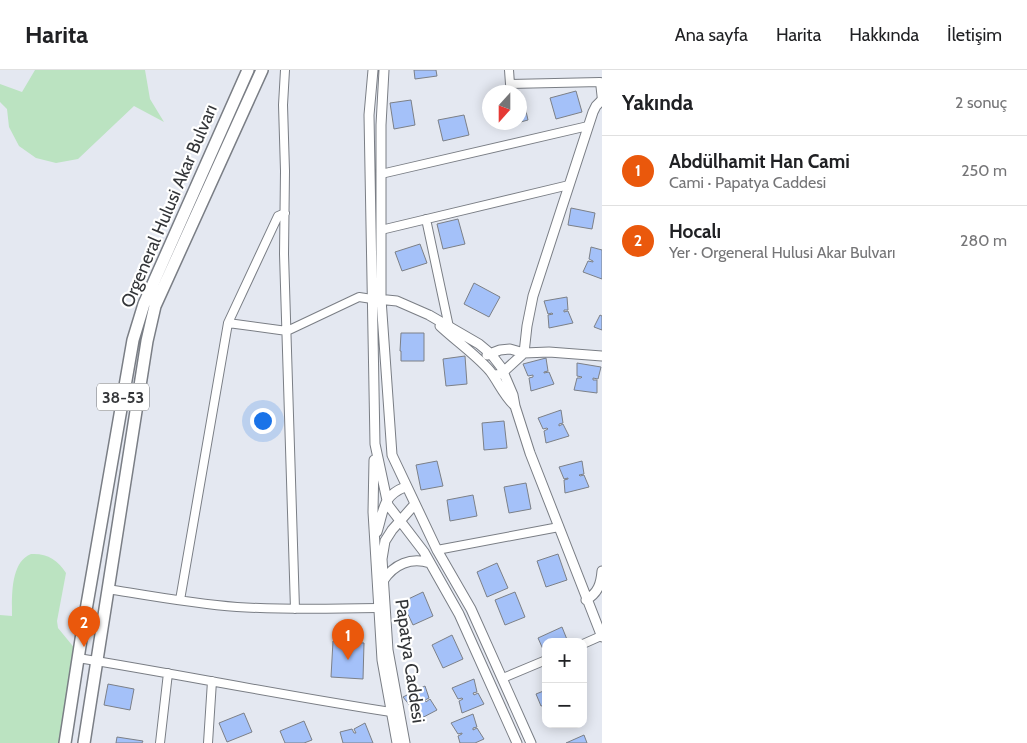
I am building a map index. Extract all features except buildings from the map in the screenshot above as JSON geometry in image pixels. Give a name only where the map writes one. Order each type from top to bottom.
[{"type":"main road","name":"Orgeneral Hulusi Akar Bulvarı","points":[[65,743],[133,340],[144,304],[248,70]]},
{"type":"main road","name":"Orgeneral Hulusi Akar Bulvarı","points":[[84,743],[147,341],[155,306],[262,70]]},
{"type":"street","points":[[285,70],[283,105],[286,331],[295,609]]},
{"type":"street","points":[[373,70],[369,115],[377,299],[392,455],[436,550],[471,610],[531,743]]},
{"type":"street","points":[[384,70],[381,107],[381,230],[377,299],[375,444],[388,505],[424,552],[459,614],[517,743]]},
{"type":"street","points":[[492,374],[499,375],[524,353],[533,296],[594,108],[602,100],[600,82],[510,84],[510,70]]},
{"type":"street","points":[[381,174],[588,126]]},
{"type":"street","points":[[381,230],[569,185]]},
{"type":"street","points":[[180,600],[228,323],[277,217],[285,213]]},
{"type":"street","points":[[426,219],[449,327]]},
{"type":"street","points":[[228,323],[286,331],[359,297],[397,301],[429,315],[479,344],[490,354],[503,372],[511,390],[530,453],[600,634]]},
{"type":"street","points":[[429,315],[481,362],[492,374],[507,399],[515,406]]},
{"type":"street","points":[[481,362],[490,354],[510,349],[524,353],[549,352],[602,356]]},
{"type":"street","name":"Papatya Caddesi","points":[[375,444],[373,500],[378,608],[382,660],[397,743]]},
{"type":"street","points":[[374,541],[387,499],[395,492],[406,487]]},
{"type":"street","name":"Papatya Caddesi","points":[[404,743],[388,650],[382,560],[385,541],[400,520],[415,504]]},
{"type":"street","points":[[436,550],[558,528]]},
{"type":"street","points":[[384,581],[390,571],[401,564],[418,561],[430,564]]},
{"type":"street","points":[[586,600],[597,590],[602,572]]},
{"type":"street","points":[[108,589],[236,607],[295,609],[378,608]]},
{"type":"street","points":[[600,634],[602,618]]},
{"type":"street","points":[[587,642],[600,634]]},
{"type":"street","points":[[78,658],[391,712]]},
{"type":"street","points":[[503,678],[542,662]]},
{"type":"street","points":[[160,743],[168,673]]},
{"type":"street","points":[[208,743],[212,681]]},
{"type":"green space","points":[[35,70],[145,70],[150,99],[164,122],[134,106],[78,159],[56,163],[36,158],[19,146],[9,127],[7,109],[0,102],[0,84],[22,92]]},
{"type":"green space","points":[[31,554],[52,558],[66,573],[57,621],[58,628],[76,650],[60,743],[0,743],[0,615],[12,616],[12,591],[16,572],[24,558]]},
{"type":"place","name":"Hocalı","points":[[84,647]]},
{"type":"place","name":"Abdülhamit Han Cami","points":[[348,660]]}]
